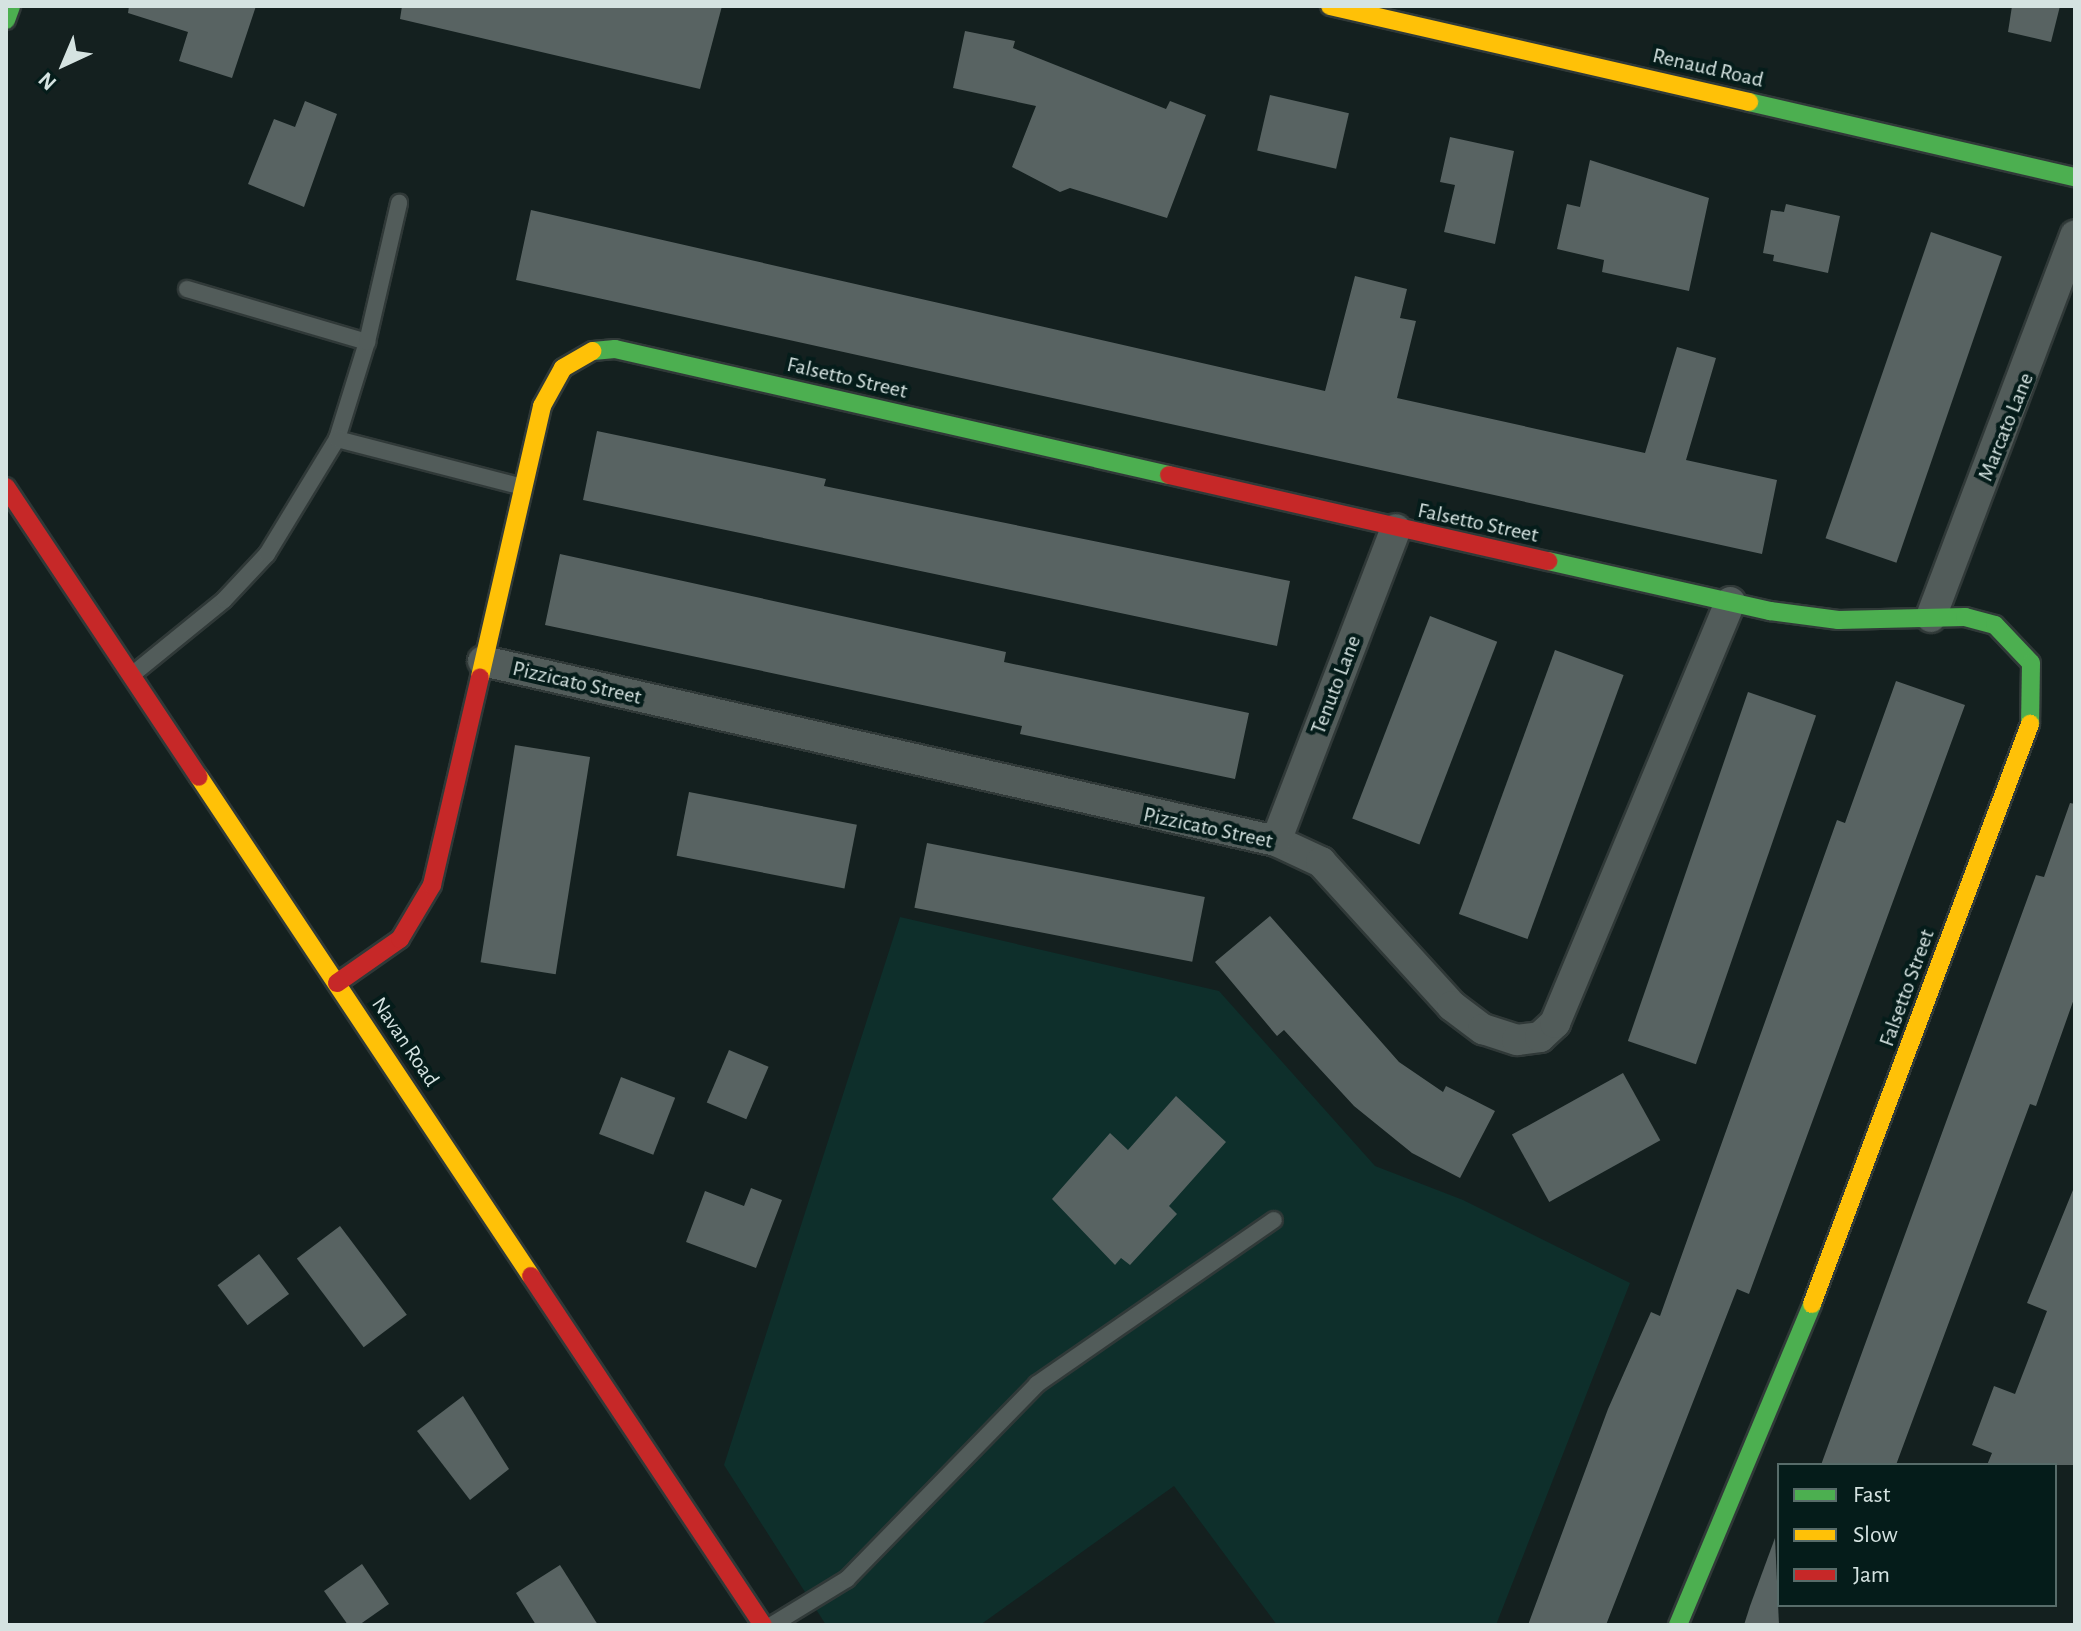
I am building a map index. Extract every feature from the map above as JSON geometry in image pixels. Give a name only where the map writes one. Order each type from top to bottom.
[{"type":"street","points":[[6,20],[11,6]]},
{"type":"street","name":"Renaud Road","points":[[1330,6],[2075,177]]},
{"type":"street","name":"Marcato Lane","points":[[1931,617],[2075,235]]},
{"type":"street","name":"Falsetto Street","points":[[337,983],[400,939],[424,905],[523,487],[552,382],[587,351],[615,349],[1396,529],[1730,602],[1838,620],[1931,617],[1995,625],[2018,642],[2031,663],[2031,721],[1796,1347],[1749,1444],[1678,1625]]},
{"type":"street","name":"Navan Road","points":[[6,487],[763,1625]]},
{"type":"street","name":"Tenuto Lane","points":[[1276,841],[1396,529]]},
{"type":"street","name":"Pizzicato Street","points":[[483,661],[1276,841],[1321,862],[1452,1006],[1483,1029],[1517,1040],[1540,1037],[1555,1023],[1587,957],[1730,602]]},
{"type":"lane","points":[[132,675],[224,600],[267,554],[337,439],[367,342],[399,203]]},
{"type":"lane","points":[[187,289],[367,342]]},
{"type":"lane","points":[[337,439],[523,487]]},
{"type":"lane","points":[[772,1625],[847,1579],[1037,1384],[1274,1220]]},
{"type":"shaded area","points":[[900,917],[1219,991],[1375,1166],[1463,1200],[1630,1283],[1496,1625],[1277,1625],[1174,1486],[980,1625],[826,1625],[724,1465]]},
{"type":"building","points":[[129,6],[256,6],[232,78],[179,61],[188,32],[128,13]]},
{"type":"building","points":[[402,6],[722,6],[700,89],[400,19]]},
{"type":"building","points":[[2012,6],[2060,6],[2051,42],[2008,32]]},
{"type":"building","points":[[965,31],[1015,41],[1013,48],[1166,109],[1170,101],[1206,115],[1167,218],[1070,188],[1060,192],[1012,167],[1036,106],[953,88]]},
{"type":"building","points":[[1270,95],[1349,113],[1336,169],[1257,151]]},
{"type":"building","points":[[305,101],[337,114],[304,207],[248,184],[274,119],[295,127]]},
{"type":"building","points":[[1450,137],[1514,151],[1495,244],[1444,232],[1455,185],[1440,182]]},
{"type":"building","points":[[1590,160],[1709,198],[1689,291],[1602,272],[1604,260],[1557,249],[1567,204],[1580,207]]},
{"type":"building","points":[[1786,204],[1840,216],[1828,273],[1773,261],[1774,255],[1763,253],[1771,210],[1784,212]]},
{"type":"building","points":[[531,210],[1325,391],[1355,276],[1407,289],[1400,318],[1416,321],[1397,398],[1645,453],[1677,347],[1716,358],[1686,460],[1777,480],[1762,554],[516,280]]},
{"type":"building","points":[[1931,232],[2002,256],[1896,563],[1826,538]]},
{"type":"building","points":[[597,431],[826,479],[824,486],[1290,581],[1277,646],[583,500]]},
{"type":"building","points":[[560,554],[1006,652],[1004,662],[1249,713],[1235,779],[1020,734],[1022,726],[545,625]]},
{"type":"building","points":[[1430,616],[1497,642],[1419,844],[1352,819]]},
{"type":"building","points":[[1555,650],[1624,675],[1527,939],[1459,914]]},
{"type":"building","points":[[1896,681],[1965,705],[1749,1294],[1737,1289],[1606,1625],[1528,1625],[1608,1409],[1651,1312],[1660,1316],[1837,820],[1845,823]]},
{"type":"building","points":[[1748,692],[1816,715],[1696,1064],[1628,1041]]},
{"type":"building","points":[[515,745],[590,757],[556,974],[481,962]]},
{"type":"building","points":[[689,792],[857,825],[844,888],[677,856]]},
{"type":"building","points":[[2070,803],[2075,804],[2075,996],[2036,1106],[2030,1104],[1897,1463],[1822,1463],[2036,875],[2044,877]]},
{"type":"building","points":[[927,843],[1205,897],[1192,962],[914,908]]},
{"type":"building","points":[[1270,916],[1399,1062],[1443,1092],[1446,1086],[1495,1111],[1460,1178],[1412,1153],[1354,1106],[1284,1030],[1277,1036],[1215,962]]},
{"type":"building","points":[[729,1050],[769,1067],[746,1119],[707,1102]]},
{"type":"building","points":[[1623,1073],[1660,1140],[1549,1202],[1512,1135]]},
{"type":"building","points":[[621,1077],[675,1098],[653,1155],[599,1134]]},
{"type":"building","points":[[1176,1096],[1226,1142],[1169,1206],[1177,1214],[1130,1265],[1121,1258],[1115,1265],[1052,1199],[1110,1133],[1128,1150]]},
{"type":"building","points":[[2075,1185],[2075,1465],[1988,1463],[1992,1453],[1972,1445],[1994,1386],[2015,1394],[2047,1311],[2027,1303]]},
{"type":"building","points":[[751,1188],[782,1200],[756,1268],[686,1242],[705,1191],[744,1206]]},
{"type":"building","points":[[340,1226],[407,1315],[364,1347],[297,1258]]},
{"type":"building","points":[[259,1254],[289,1294],[248,1325],[217,1285]]},
{"type":"building","points":[[463,1396],[509,1469],[470,1500],[417,1431]]},
{"type":"building","points":[[1775,1538],[1779,1625],[1744,1625]]},
{"type":"building","points":[[362,1564],[389,1604],[359,1625],[348,1625],[324,1591]]},
{"type":"building","points":[[560,1565],[598,1625],[536,1625],[516,1593]]},
{"type":"traffic: fast","points":[[6,20],[11,6]]},
{"type":"traffic: fast","points":[[1749,102],[2075,177]]},
{"type":"traffic: fast","points":[[593,351],[615,349],[1169,475]]},
{"type":"traffic: fast","points":[[1548,561],[1770,611],[1838,620],[1965,617],[1995,625],[2031,663],[2030,724]]},
{"type":"traffic: fast","points":[[1678,1625],[1812,1304]]},
{"type":"traffic: slow","points":[[1330,6],[1749,102]]},
{"type":"traffic: slow","points":[[480,677],[542,406],[563,368],[593,351]]},
{"type":"traffic: slow","points":[[1812,1304],[2030,724]]},
{"type":"traffic: slow","points":[[199,777],[531,1276]]},
{"type":"traffic: jam","points":[[1169,475],[1548,561]]},
{"type":"traffic: jam","points":[[6,487],[199,777]]},
{"type":"traffic: jam","points":[[337,983],[400,939],[432,885],[480,677]]},
{"type":"traffic: jam","points":[[531,1276],[763,1625]]}]
